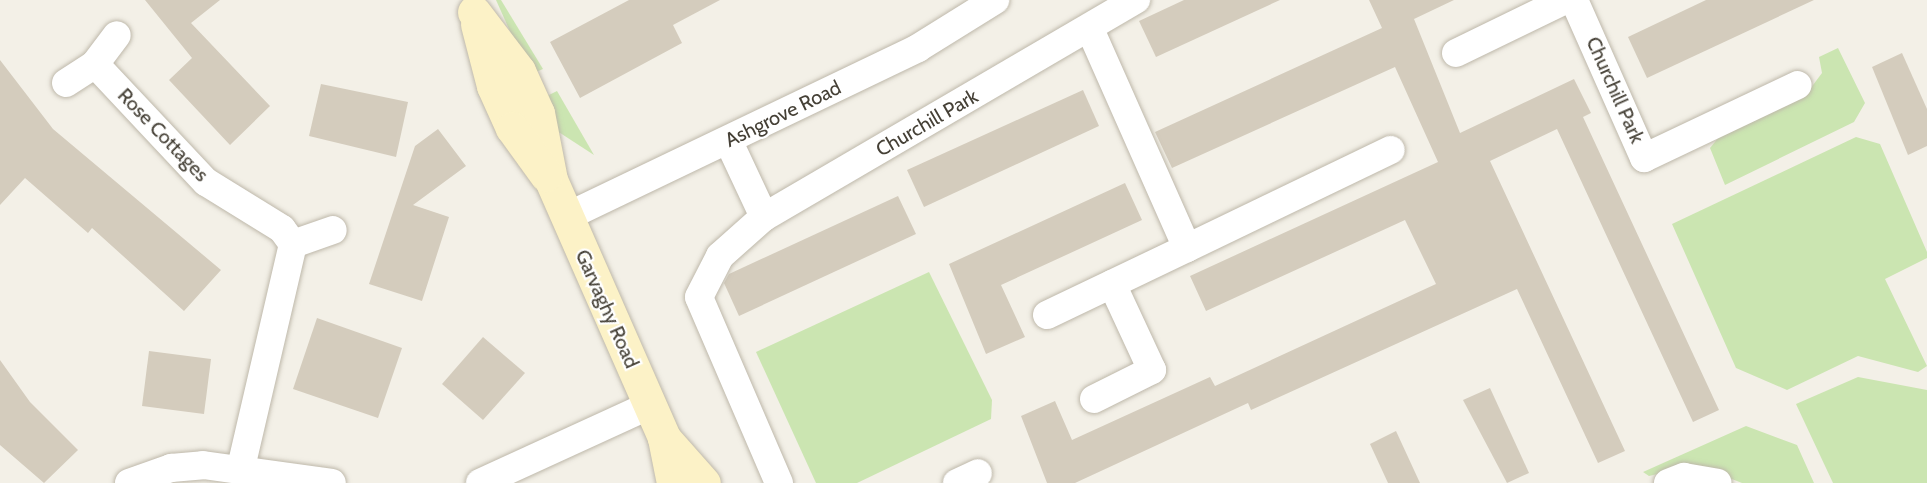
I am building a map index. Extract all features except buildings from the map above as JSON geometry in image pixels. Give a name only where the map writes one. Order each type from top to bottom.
[{"type":"main road","name":"Garvaghy Road","points":[[472,6],[519,71],[538,113],[550,180],[664,438],[673,483]]},
{"type":"main road","name":"Garvaghy Road","points":[[664,438],[704,483]]},
{"type":"street","name":"Ashgrove Road","points":[[566,217],[918,48],[995,0]]},
{"type":"street","name":"Churchill Park","points":[[779,483],[699,297],[720,256],[764,217],[1090,29],[1136,0]]},
{"type":"street","points":[[1456,53],[1565,0]]},
{"type":"street","name":"Churchill Park","points":[[1574,0],[1644,158],[1798,85]]},
{"type":"street","points":[[1090,29],[1187,248]]},
{"type":"street","points":[[66,83],[95,64],[117,35]]},
{"type":"street","name":"Rose Cottages","points":[[95,64],[206,182],[282,229],[292,244]]},
{"type":"street","points":[[728,140],[764,217]]},
{"type":"street","points":[[1047,315],[1391,150]]},
{"type":"street","points":[[241,468],[292,244],[333,230]]},
{"type":"street","points":[[1094,399],[1152,370],[1112,284]]},
{"type":"street","points":[[480,483],[650,405]]},
{"type":"street","points":[[129,483],[171,468],[241,468],[332,483]]},
{"type":"street","points":[[1668,483],[1684,477],[1716,483]]},
{"type":"green space","points":[[496,0],[501,0],[543,69],[531,74],[527,69]]},
{"type":"green space","points":[[1838,48],[1865,103],[1854,122],[1725,185],[1710,148],[1723,132],[1807,93],[1822,73],[1819,57]]},
{"type":"green space","points":[[557,91],[594,155],[554,129],[541,99]]},
{"type":"green space","points":[[1856,137],[1880,144],[1927,252],[1927,258],[1885,279],[1927,366],[1918,372],[1858,356],[1787,390],[1736,368],[1672,224]]},
{"type":"green space","points":[[929,272],[992,400],[991,419],[857,483],[816,483],[756,352]]},
{"type":"green space","points":[[1858,377],[1927,390],[1927,483],[1833,483],[1796,404]]},
{"type":"green space","points":[[1746,426],[1797,445],[1814,483],[1742,483],[1696,465],[1649,476],[1643,472]]}]
